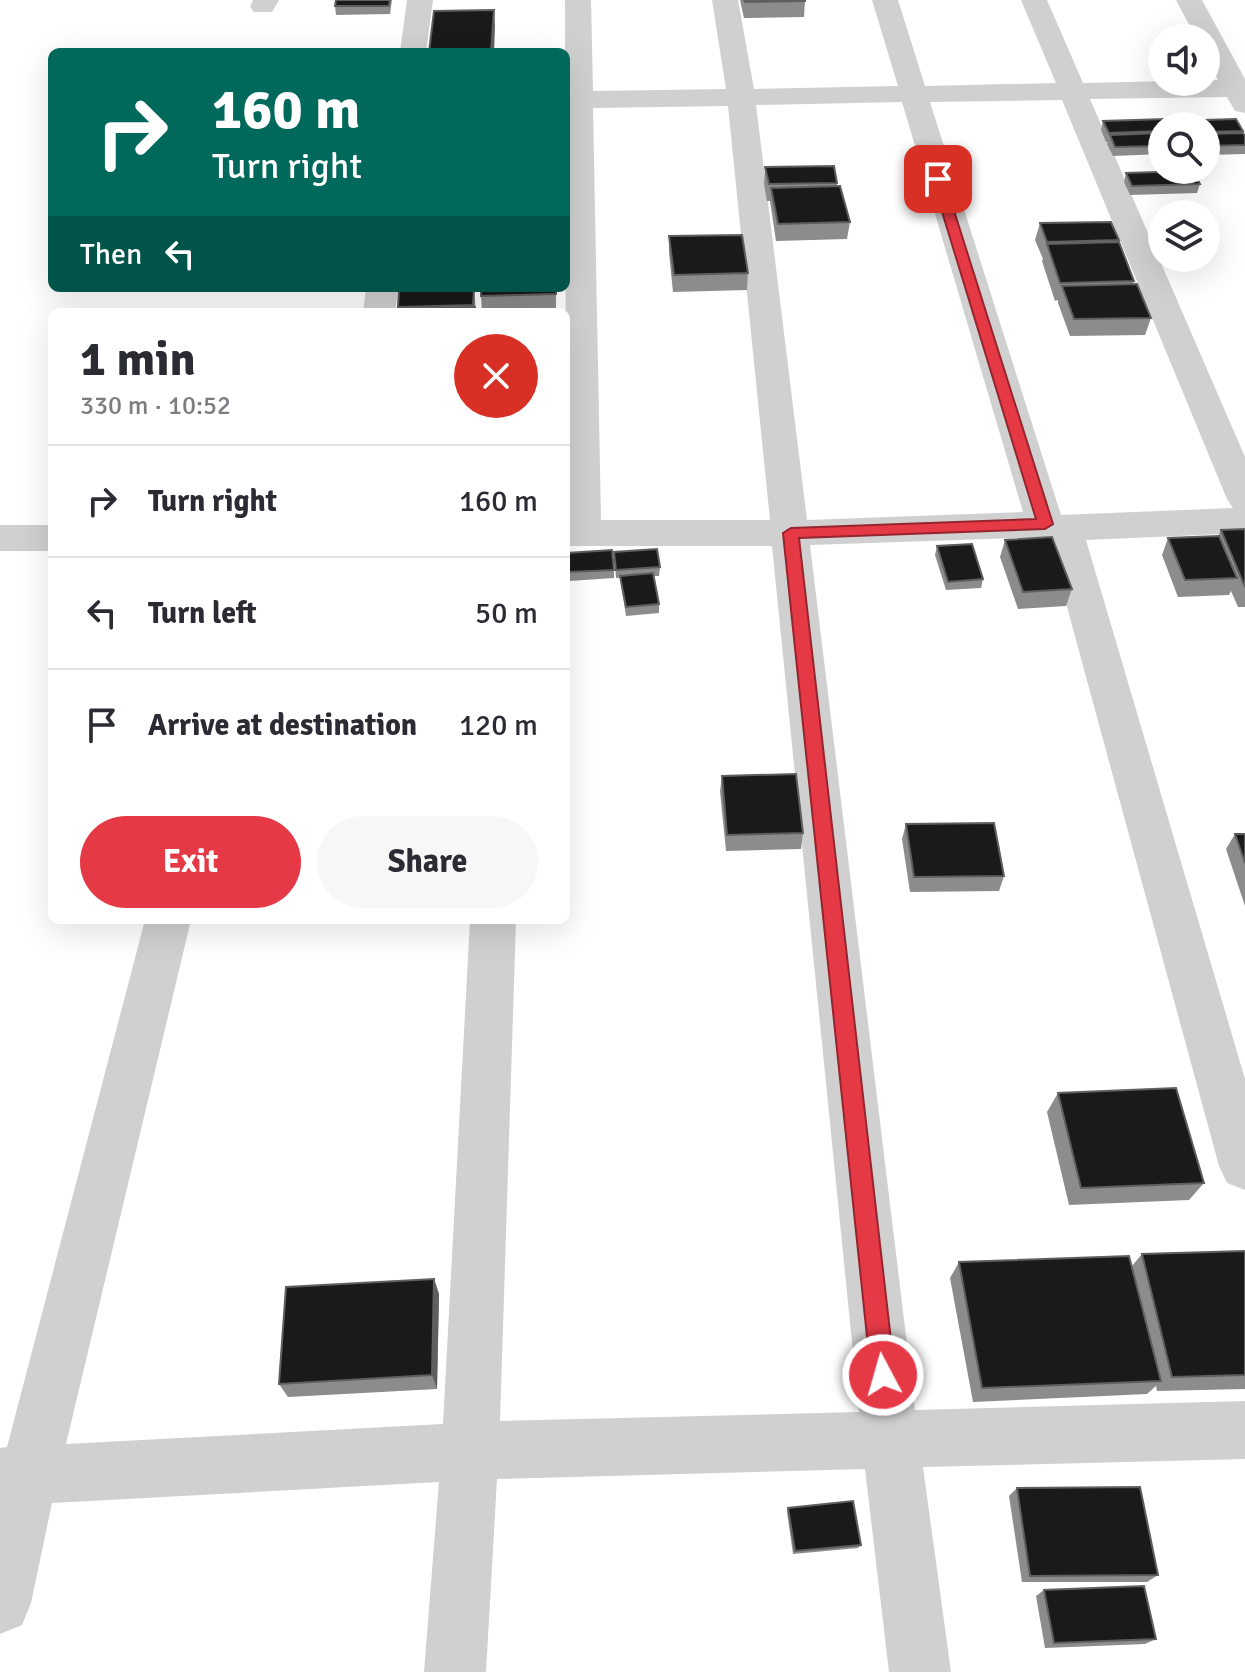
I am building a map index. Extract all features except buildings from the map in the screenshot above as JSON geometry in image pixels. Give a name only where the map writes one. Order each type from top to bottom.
[{"type":"street","points":[[414,48],[420,0]]},
{"type":"street","points":[[578,0],[574,533],[791,533],[1245,520]]},
{"type":"street","points":[[725,0],[741,95],[890,1437],[920,1672]]},
{"type":"street","points":[[885,0],[911,92],[1055,526],[1245,1166]]},
{"type":"street","points":[[1034,0],[1245,499]]},
{"type":"street","points":[[1189,0],[1242,94]]},
{"type":"street","points":[[579,100],[1071,90],[1242,94]]},
{"type":"street","points":[[0,538],[48,538]]},
{"type":"street","points":[[0,1603],[14,1476],[167,924]]},
{"type":"street","points":[[455,1672],[470,1451],[493,924]]},
{"type":"street","points":[[14,1476],[470,1451],[890,1437],[1245,1430]]},
{"type":"route","points":[[883,1375],[791,533],[1045,524],[938,179]]}]
